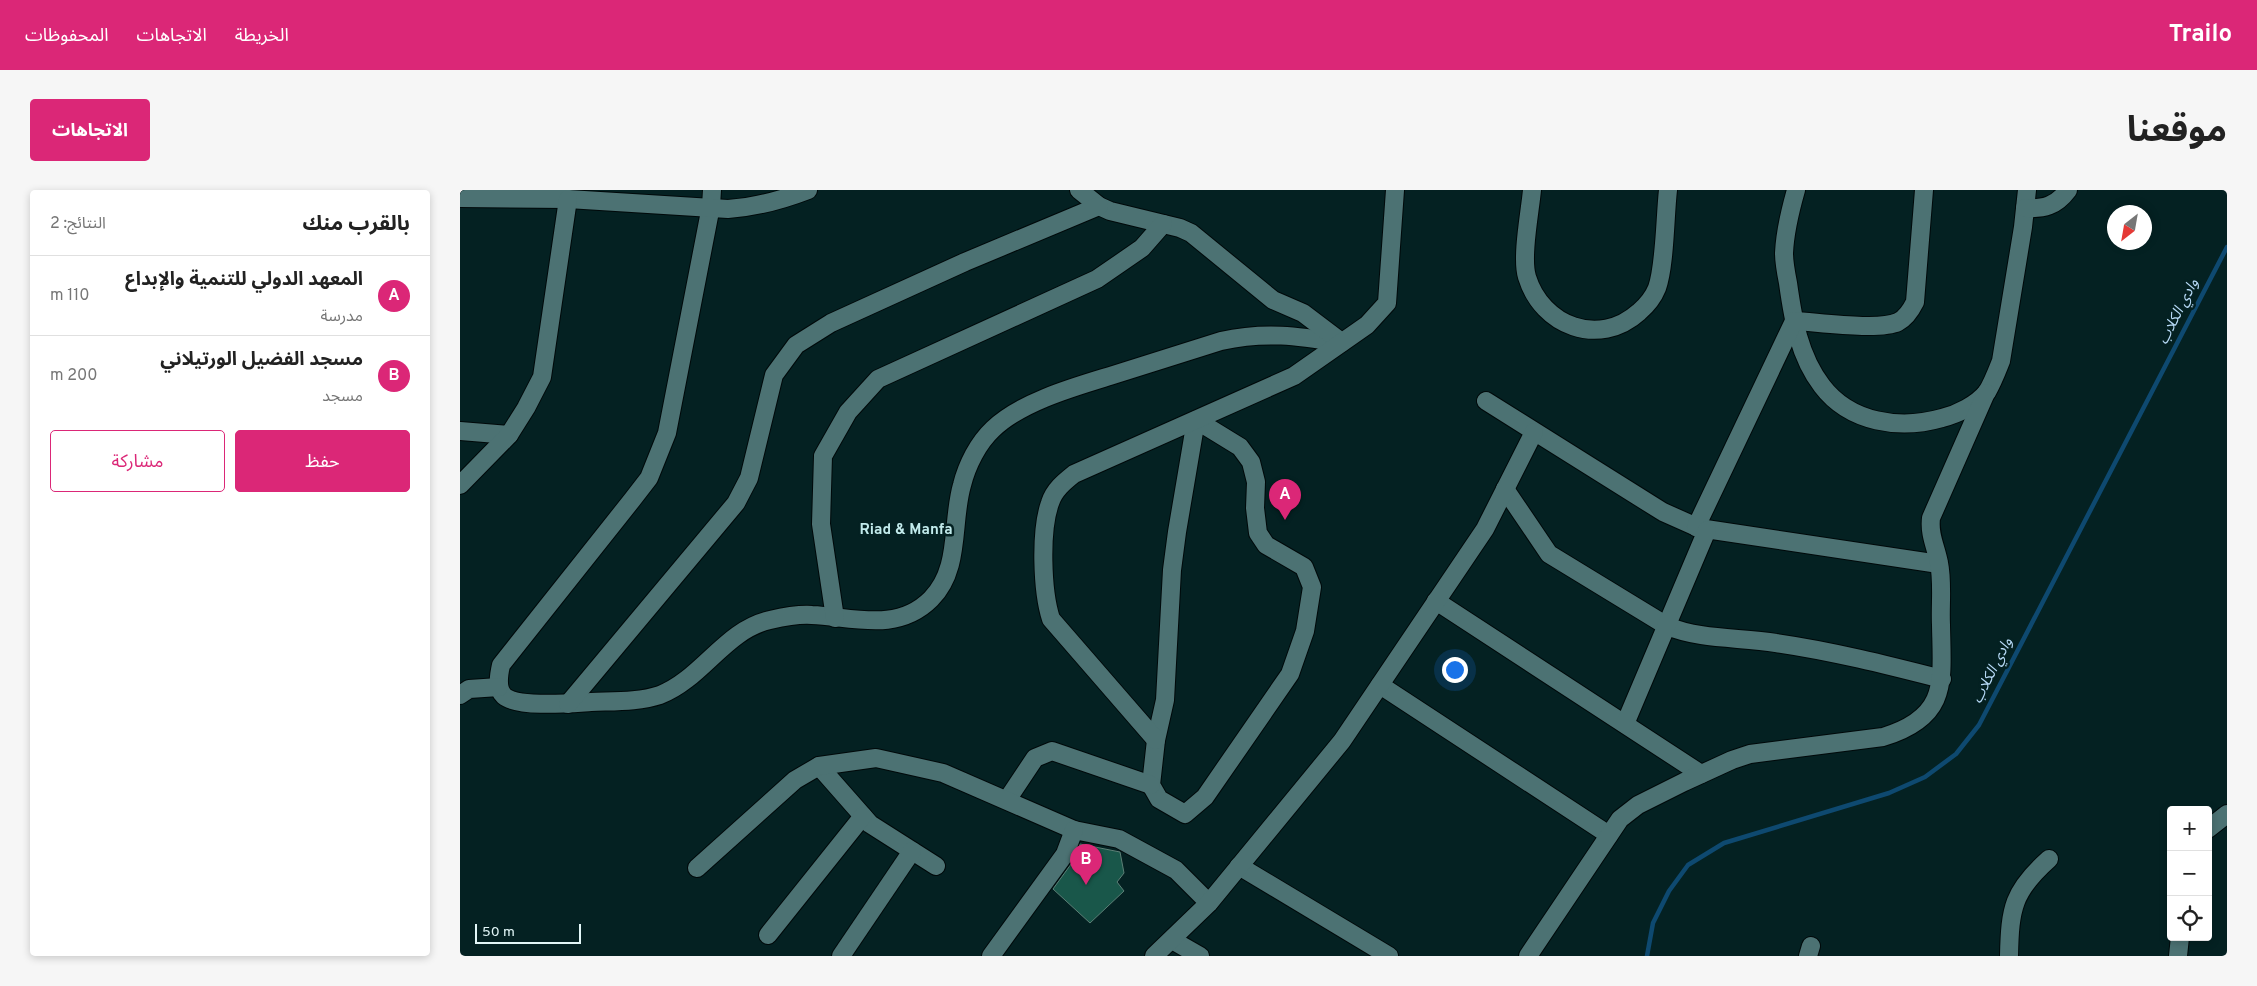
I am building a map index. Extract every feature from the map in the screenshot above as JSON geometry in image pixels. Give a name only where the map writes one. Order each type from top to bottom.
[{"type":"street","points":[[460,198],[568,199],[633,196],[712,198],[728,209],[746,208],[774,202],[808,190]]},
{"type":"street","points":[[1079,190],[1099,206],[1191,233],[1273,300],[1302,314],[1342,343]]},
{"type":"street","points":[[1156,740],[1051,619],[1047,606],[1043,537],[1050,502],[1060,486],[1074,474],[1294,376],[1366,325],[1387,304],[1395,190]]},
{"type":"street","points":[[1532,190],[1526,275],[1533,292],[1550,314],[1563,324],[1578,329],[1593,330],[1608,329],[1622,324],[1632,318],[1652,298],[1660,275],[1668,190]]},
{"type":"street","points":[[1796,190],[1788,218],[1784,254],[1794,321],[1804,356],[1822,386],[1838,402],[1857,415],[1879,422],[1896,424],[1929,422],[1953,416],[1972,405],[1986,393]]},
{"type":"street","points":[[1794,321],[1883,326],[1898,322],[1909,313],[1915,302],[1924,190]]},
{"type":"street","points":[[1528,956],[1620,819],[1638,805],[1701,774],[1750,754],[1883,737],[1902,731],[1925,716],[1935,702],[1942,679],[1939,564],[1929,532],[1931,518],[2001,361],[2027,190]]},
{"type":"street","points":[[2025,208],[2044,209],[2054,204],[2068,190]]},
{"type":"street","points":[[712,198],[668,434],[658,458],[649,478],[510,651],[499,675],[499,687],[504,696],[519,702],[568,704],[630,700],[659,695],[693,676],[732,639],[749,627],[768,620],[810,615],[868,622],[894,620],[911,613],[930,601],[948,574],[961,487],[969,465],[993,429],[1011,415],[1056,393],[1221,341],[1244,336],[1269,334],[1342,343]]},
{"type":"street","points":[[460,485],[509,435],[542,377],[568,199]]},
{"type":"street","points":[[568,704],[736,503],[749,478],[774,375],[796,345],[840,319],[965,262],[1099,206]]},
{"type":"street","points":[[835,618],[820,524],[823,456],[848,412],[878,378],[1097,280],[1142,248],[1163,224]]},
{"type":"street","points":[[1625,724],[1667,626],[1701,528],[1794,321]]},
{"type":"street","points":[[1486,401],[1663,512],[1701,528],[1939,564]]},
{"type":"street","points":[[1196,420],[1240,447],[1251,462],[1256,482],[1255,508],[1258,533],[1266,545],[1304,567],[1312,587],[1305,631],[1290,674],[1204,797],[1185,814],[1159,799],[1151,785],[1156,740],[1165,700],[1172,570],[1196,420]]},
{"type":"street","points":[[460,431],[509,435]]},
{"type":"street","points":[[1154,956],[1208,903],[1342,741],[1485,529],[1534,432]]},
{"type":"street","points":[[1505,489],[1549,554],[1667,626],[1685,633],[1776,642],[1846,655],[1942,679]]},
{"type":"street","points":[[1436,601],[1701,774]]},
{"type":"street","points":[[1380,685],[1609,835]]},
{"type":"street","points":[[463,690],[499,687]]},
{"type":"street","points":[[1007,800],[1035,758],[1052,751],[1151,785]]},
{"type":"street","points":[[697,868],[795,780],[819,766],[876,758],[943,772],[1074,830],[1119,839],[1176,870],[1208,903]]},
{"type":"street","points":[[819,766],[870,824],[936,866]]},
{"type":"street","points":[[2212,826],[2227,814]]},
{"type":"street","points":[[768,935],[863,816]]},
{"type":"street","points":[[991,956],[1065,854],[1074,830]]},
{"type":"street","points":[[841,956],[912,851]]},
{"type":"street","points":[[2009,956],[2010,924],[2015,900],[2030,876],[2050,859]]},
{"type":"street","points":[[1239,866],[1389,956]]},
{"type":"street","points":[[1172,940],[1200,956]]},
{"type":"street","points":[[2178,956],[2180,941]]},
{"type":"building","points":[[1080,844],[1120,852],[1124,873],[1117,882],[1124,891],[1090,923],[1053,889],[1074,860]]},
{"type":"waterway","name":"وادي الكلاب","points":[[1647,956],[1653,923],[1669,891],[1688,865],[1724,843],[1889,793],[1925,777],[1956,754],[1979,725],[2227,247]]},
{"type":"place","name":"المعهد الدولي للتنمية والإبداع","points":[[1285,520]]},
{"type":"place","name":"مسجد الفضيل الورتيلاني","points":[[1086,885]]},
{"type":"district","name":"Riad & Manfa","points":[[906,530]]}]
